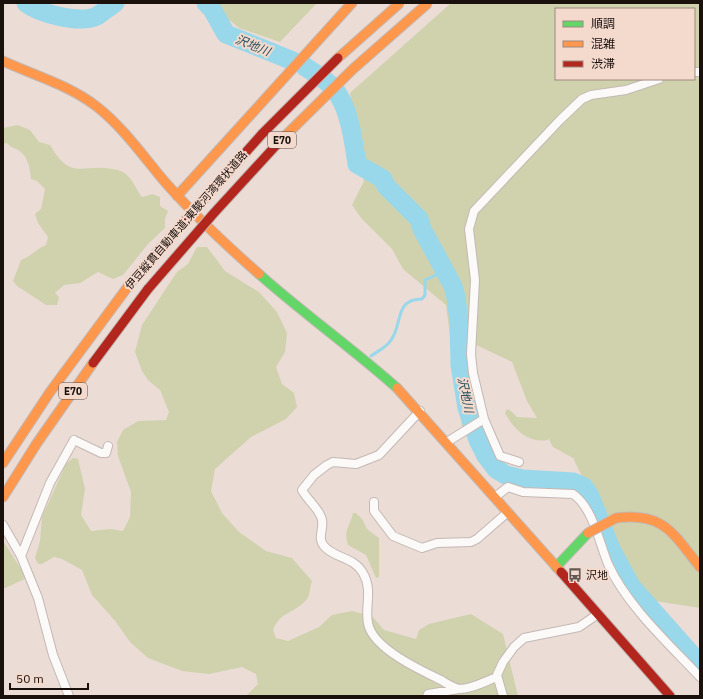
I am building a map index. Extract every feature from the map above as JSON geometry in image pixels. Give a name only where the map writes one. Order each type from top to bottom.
[{"type":"main road","points":[[177,196],[282,82],[352,3]]},
{"type":"main road","name":"伊豆縦貫自動車道;東駿河湾環状道路","points":[[3,463],[24,429],[135,277],[261,135],[332,64],[400,3]]},
{"type":"main road","name":"伊豆縦貫自動車道;東駿河湾環状道路","points":[[3,497],[40,437],[98,355],[148,289],[210,216],[287,134],[363,59],[428,3]]},
{"type":"main road","points":[[3,61],[75,93],[95,105],[114,121],[177,196],[218,238],[296,307],[370,364],[402,392],[670,696]]},
{"type":"main road","points":[[556,567],[588,533],[602,524],[616,518],[636,516],[661,523],[672,531],[700,567]]},
{"type":"street","points":[[520,462],[500,456],[484,419],[473,373],[471,354],[475,280],[469,229],[474,211],[560,120],[582,99],[591,95],[626,90],[656,80]]},
{"type":"street","points":[[420,411],[379,455],[356,464],[333,462],[314,475],[302,490],[322,519],[321,539],[324,546],[328,550],[356,563],[367,581],[369,591],[368,620],[372,634],[407,664],[429,676],[460,688]]},
{"type":"street","points":[[447,442],[484,419]]},
{"type":"street","points":[[19,554],[50,483],[74,440],[101,453],[106,453],[108,446]]},
{"type":"street","points":[[495,497],[508,487],[523,492],[573,494],[580,498],[590,517],[609,565],[624,591],[700,677]]},
{"type":"street","points":[[374,502],[374,511],[393,536],[422,548],[444,542],[471,542],[477,539],[508,512]]},
{"type":"street","points":[[3,525],[19,554],[38,598],[53,655],[69,696]]},
{"type":"street","points":[[503,696],[497,677],[503,662],[514,647],[524,638],[579,626],[598,614]]},
{"type":"street","points":[[427,696],[428,694],[468,688],[497,677]]},
{"type":"green space","points":[[209,3],[317,3],[280,42],[239,28]]},
{"type":"green space","points":[[451,3],[700,3],[700,608],[649,600],[615,544],[573,458],[553,447],[548,438],[548,440],[541,441],[534,440],[522,434],[508,419],[505,413],[507,409],[517,417],[537,418],[527,401],[512,362],[470,342],[480,416],[462,427],[446,305],[403,269],[392,249],[361,218],[352,205],[364,181],[350,93]]},
{"type":"green space","points":[[18,125],[30,130],[39,142],[50,145],[64,164],[77,169],[115,169],[124,173],[131,180],[142,197],[152,194],[160,197],[160,206],[168,211],[165,219],[165,228],[148,244],[123,275],[113,279],[98,272],[80,283],[64,285],[55,293],[59,297],[57,305],[46,305],[17,286],[13,281],[21,260],[46,245],[48,237],[38,223],[35,214],[41,209],[45,189],[37,181],[31,179],[29,165],[24,155],[7,143],[3,144],[3,128]]},
{"type":"green space","points":[[197,247],[207,247],[225,271],[259,292],[277,312],[287,333],[285,352],[276,367],[282,384],[294,393],[297,407],[286,419],[251,437],[215,469],[211,491],[222,513],[239,532],[266,551],[292,558],[312,581],[307,599],[298,607],[284,615],[276,624],[273,630],[276,638],[288,641],[319,627],[332,615],[352,611],[372,616],[384,630],[416,639],[419,630],[429,624],[471,614],[503,634],[518,696],[246,696],[258,684],[256,674],[242,667],[209,674],[182,671],[148,658],[130,642],[116,622],[92,595],[82,570],[62,559],[54,557],[42,564],[38,564],[35,558],[40,541],[42,517],[66,464],[73,458],[78,459],[85,489],[81,515],[91,531],[110,529],[123,531],[130,517],[131,492],[118,456],[117,442],[123,430],[138,421],[166,420],[169,412],[160,390],[148,380],[142,371],[135,352],[142,325],[177,272],[188,264]]},
{"type":"green space","points":[[353,513],[356,513],[362,519],[367,529],[379,538],[379,577],[376,578],[366,555],[348,545],[346,535]]},
{"type":"green space","points":[[3,541],[27,578],[3,589]]},
{"type":"waterway","name":"沢地川","points":[[26,3],[41,11],[60,17],[81,19],[97,16],[115,3]]},
{"type":"waterway","name":"沢地川","points":[[206,3],[212,9],[226,34],[293,61]]},
{"type":"waterway","name":"沢地川","points":[[304,66],[323,79],[336,91],[343,103],[349,120],[357,164],[383,179],[386,186],[419,219],[422,229],[453,286],[459,321],[460,365],[467,408],[478,440],[486,456],[496,469],[506,475],[522,479],[573,482],[584,487],[590,496],[611,549],[631,586],[700,664]]},
{"type":"waterway","points":[[371,356],[385,347],[391,340],[395,334],[400,314],[407,303],[413,300],[422,299],[425,295],[425,280],[445,271]]},
{"type":"traffic: fast","points":[[259,274],[397,388]]},
{"type":"traffic: fast","points":[[556,567],[588,533]]},
{"type":"traffic: slow","points":[[177,196],[352,3]]},
{"type":"traffic: slow","points":[[338,58],[400,3]]},
{"type":"traffic: slow","points":[[280,141],[353,69],[428,3]]},
{"type":"traffic: slow","points":[[3,61],[63,86],[96,106],[106,114],[124,132],[187,206],[222,241],[259,274]]},
{"type":"traffic: slow","points":[[3,463],[50,392],[135,277]]},
{"type":"traffic: slow","points":[[3,497],[37,443],[93,363]]},
{"type":"traffic: slow","points":[[397,388],[561,572]]},
{"type":"traffic: slow","points":[[616,518],[646,518],[657,522],[674,535],[700,567]]},
{"type":"traffic: slow","points":[[588,533],[616,518]]},
{"type":"traffic: jam","points":[[135,277],[262,134],[338,58]]},
{"type":"traffic: jam","points":[[148,289],[214,213],[280,141]]},
{"type":"traffic: jam","points":[[93,363],[148,289]]},
{"type":"traffic: jam","points":[[561,572],[670,696]]},
{"type":"place","name":"沢地","points":[[575,575]]}]
